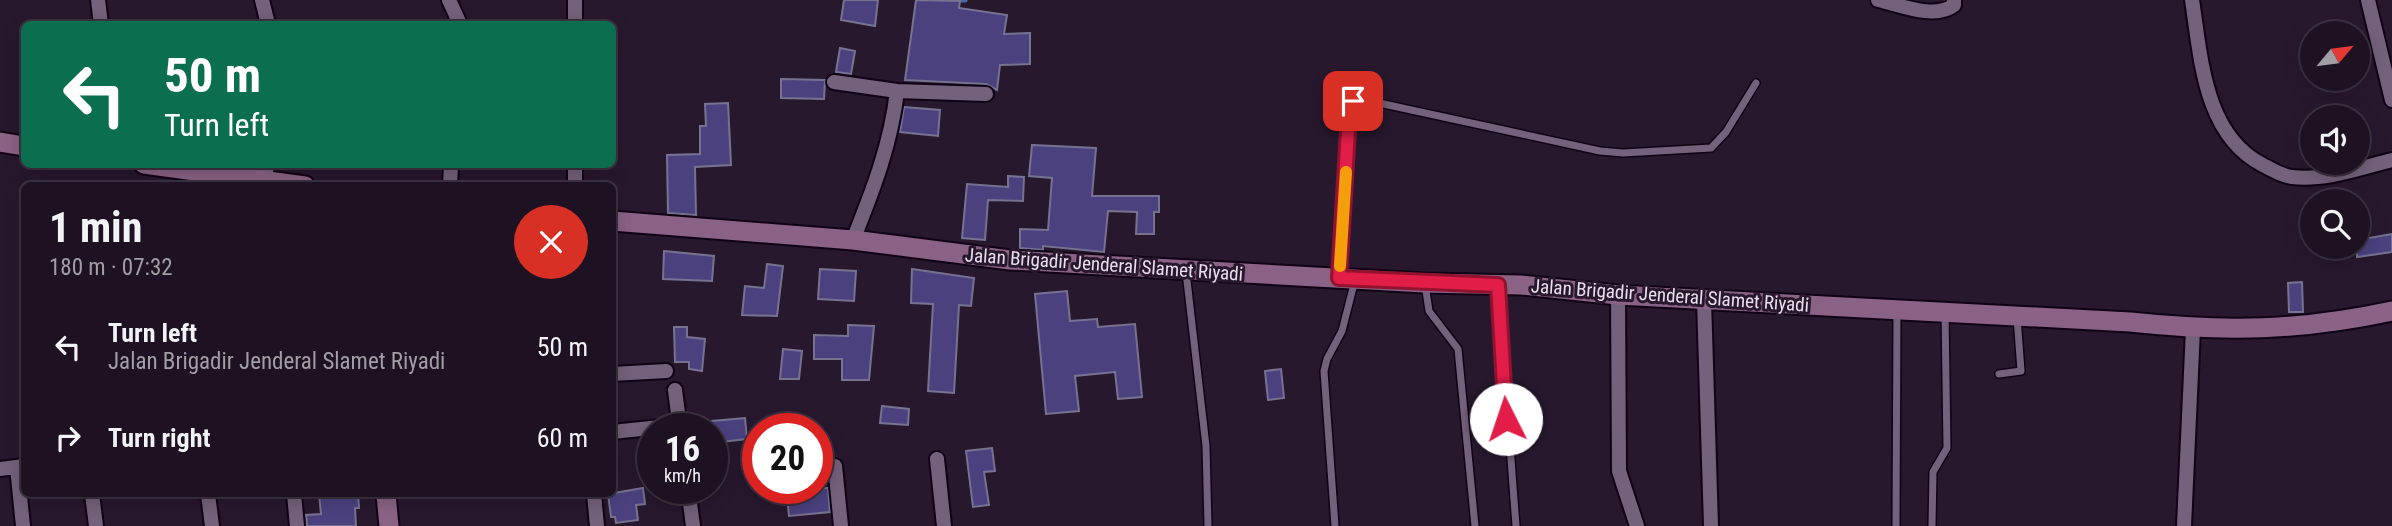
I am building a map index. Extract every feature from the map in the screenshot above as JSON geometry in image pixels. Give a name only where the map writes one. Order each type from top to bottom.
[{"type":"main road","points":[[0,142],[21,146]]},
{"type":"main road","points":[[198,168],[266,173],[293,182]]},
{"type":"main road","name":"Jalan Brigadir Jenderal Slamet Riyadi","points":[[616,221],[853,240],[1010,260],[1425,284],[1498,285],[1618,295],[2017,316],[2193,329],[2291,329],[2392,312]]},
{"type":"main road","points":[[386,497],[389,526]]},
{"type":"street","points":[[98,0],[101,21]]},
{"type":"street","points":[[262,0],[267,21]]},
{"type":"street","points":[[449,0],[459,21]]},
{"type":"street","points":[[575,0],[575,21]]},
{"type":"street","points":[[1878,0],[1934,12],[1948,10],[1954,5],[1954,0]]},
{"type":"street","points":[[2192,0],[2210,97],[2223,128],[2250,157],[2276,172],[2305,177],[2392,160]]},
{"type":"street","points":[[2368,0],[2392,100]]},
{"type":"street","points":[[834,82],[897,91],[986,94]]},
{"type":"street","points":[[853,240],[889,141],[897,91]]},
{"type":"street","points":[[1618,295],[1619,471],[1637,526]]},
{"type":"street","points":[[1704,300],[1711,526]]},
{"type":"street","points":[[2184,526],[2193,329]]},
{"type":"street","points":[[616,374],[666,371]]},
{"type":"street","points":[[675,390],[678,413]]},
{"type":"street","points":[[616,432],[637,430]]},
{"type":"street","points":[[937,459],[944,526]]},
{"type":"street","points":[[835,466],[841,526]]},
{"type":"street","points":[[0,469],[21,467]]},
{"type":"street","points":[[22,497],[23,526]]},
{"type":"street","points":[[92,497],[96,526]]},
{"type":"street","points":[[208,497],[212,526]]},
{"type":"street","points":[[294,497],[297,526]]},
{"type":"street","points":[[594,497],[597,526]]},
{"type":"street","points":[[690,504],[693,526]]},
{"type":"lane","points":[[1335,526],[1324,372],[1327,359],[1342,331],[1347,279],[1349,114],[1356,99],[1600,151],[1623,153],[1712,148],[1726,132],[1756,83]]},
{"type":"lane","points":[[1186,271],[1206,446],[1208,526]]},
{"type":"lane","points":[[1425,284],[1429,311],[1458,349],[1475,526]]},
{"type":"lane","points":[[1498,285],[1516,526]]},
{"type":"lane","points":[[1896,526],[1897,311]]},
{"type":"lane","points":[[1932,526],[1933,472],[1947,448],[1945,312]]},
{"type":"lane","points":[[1999,374],[2021,371],[2017,316]]},
{"type":"building","points":[[844,0],[878,0],[875,26],[841,20]]},
{"type":"building","points":[[916,0],[960,1],[959,8],[1007,15],[1004,34],[1030,33],[1030,64],[1000,65],[997,90],[986,84],[905,80]]},
{"type":"building","points":[[840,48],[855,51],[851,74],[836,72]]},
{"type":"building","points":[[781,79],[825,80],[824,99],[781,98]]},
{"type":"building","points":[[728,103],[731,165],[695,167],[696,215],[668,213],[667,155],[700,154],[700,126],[706,126],[705,104]]},
{"type":"building","points":[[904,107],[940,110],[938,136],[900,132]]},
{"type":"building","points":[[1032,145],[1096,148],[1092,196],[1159,196],[1159,212],[1154,212],[1154,234],[1136,234],[1137,212],[1108,211],[1104,252],[1043,246],[1043,250],[1020,248],[1020,229],[1048,230],[1052,178],[1029,176]]},
{"type":"building","points":[[1008,176],[1024,177],[1023,201],[988,200],[985,240],[962,238],[967,184],[1008,187]]},
{"type":"building","points":[[2392,234],[2392,252],[2370,255],[2370,238]]},
{"type":"building","points":[[664,251],[714,256],[712,281],[663,279]]},
{"type":"building","points":[[767,264],[783,266],[777,316],[742,315],[745,286],[764,288]]},
{"type":"building","points":[[820,269],[856,271],[854,301],[818,299]]},
{"type":"building","points":[[912,269],[974,278],[971,306],[959,305],[954,393],[928,391],[933,304],[911,303]]},
{"type":"building","points":[[2302,282],[2303,312],[2289,312],[2288,283]]},
{"type":"building","points":[[1067,291],[1070,321],[1097,319],[1098,327],[1135,324],[1142,397],[1118,399],[1115,372],[1075,376],[1079,411],[1046,414],[1035,294]]},
{"type":"building","points":[[848,325],[874,326],[869,380],[842,380],[842,359],[814,359],[814,335],[848,336]]},
{"type":"building","points":[[674,327],[687,327],[687,337],[705,339],[702,371],[689,369],[689,362],[675,362]]},
{"type":"building","points":[[783,349],[802,351],[799,379],[780,379]]},
{"type":"building","points":[[1281,369],[1284,398],[1268,400],[1265,371]]},
{"type":"building","points":[[882,406],[909,409],[908,425],[880,423]]},
{"type":"building","points":[[742,418],[742,440],[728,441],[728,420]]},
{"type":"building","points":[[992,448],[995,471],[984,472],[989,505],[973,507],[966,451]]},
{"type":"building","points":[[637,489],[637,504],[645,504],[636,505],[638,520],[616,523],[615,517],[611,517],[608,497],[616,497],[616,493]]},
{"type":"building","points":[[319,497],[358,497],[359,508],[355,508],[356,526],[307,526],[306,515],[321,514]]},
{"type":"building","points":[[788,504],[829,504],[830,512],[789,516]]},
{"type":"waterway","points":[[959,0],[965,0]]},
{"type":"slow traffic","points":[[1340,266],[1346,172]]},
{"type":"route","points":[[1353,101],[1349,114],[1339,278],[1425,284],[1498,285],[1506,419]]}]
